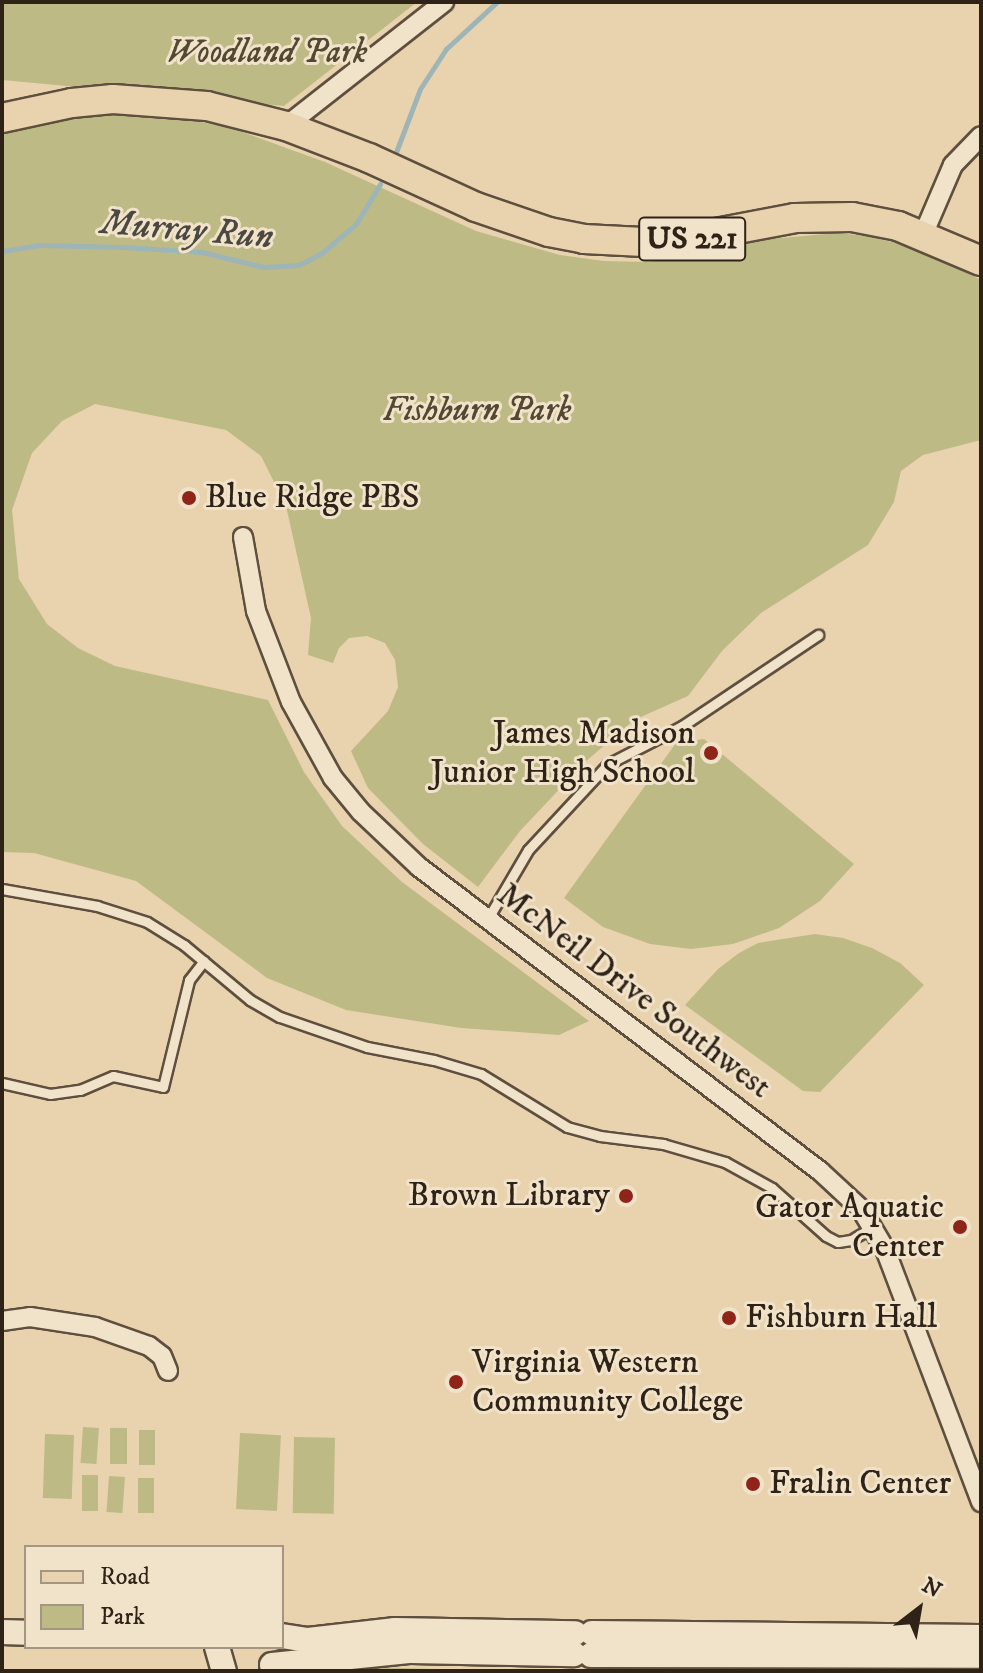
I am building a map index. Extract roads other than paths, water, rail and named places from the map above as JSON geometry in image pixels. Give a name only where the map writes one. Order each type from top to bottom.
[{"type":"main road","name":"US 221","points":[[2,118],[72,103],[144,100],[207,106],[286,126],[369,158],[502,217],[584,239],[663,243],[795,218],[827,216],[879,221],[923,235],[981,261]]},
{"type":"main road","points":[[284,1636],[308,1640],[395,1630],[583,1644],[981,1656]]},
{"type":"main road","points":[[2,1632],[24,1633]]},
{"type":"main road","points":[[271,1661],[583,1644],[981,1637]]},
{"type":"street","points":[[286,126],[444,2]]},
{"type":"street","points":[[923,235],[953,165],[981,136]]},
{"type":"street","name":"McNeil Drive Southwest","points":[[243,537],[256,611],[278,672],[333,778],[392,844],[487,920],[820,1171],[854,1201],[885,1249],[981,1502]]},
{"type":"street","points":[[2,1321],[30,1317],[95,1327],[149,1346],[162,1356],[168,1371]]},
{"type":"lane","points":[[487,920],[528,850],[608,764],[682,726],[818,635]]},
{"type":"lane","points":[[2,889],[97,906],[147,922],[204,961],[250,1000],[310,1029],[481,1074],[567,1127],[583,1133],[663,1144],[725,1162],[772,1188],[826,1236],[838,1242],[851,1240],[873,1227]]},
{"type":"lane","points":[[2,1083],[50,1094],[80,1090],[113,1076],[163,1087],[189,980],[204,961]]},
{"type":"waterway","name":"Murray Run","points":[[396,152],[420,89],[446,49],[497,2]]},
{"type":"waterway","name":"Murray Run","points":[[2,251],[39,245],[123,247],[202,252],[263,267],[299,265],[323,252],[356,224],[380,184]]},
{"type":"place","name":"Blue Ridge PBS","points":[[189,498]]},
{"type":"place","name":"James Madison Junior High School","points":[[711,753]]},
{"type":"place","name":"Brown Library","points":[[626,1196]]},
{"type":"place","name":"Gator Aquatic Center","points":[[960,1227]]},
{"type":"place","name":"Fishburn Hall","points":[[729,1318]]},
{"type":"place","name":"Virginia Western Community College","points":[[456,1382]]},
{"type":"place","name":"Fralin Center","points":[[753,1484]]},
{"type":"park label","name":"Woodland Park","points":[[267,53]]},
{"type":"park label","name":"Fishburn Park","points":[[477,411]]}]
